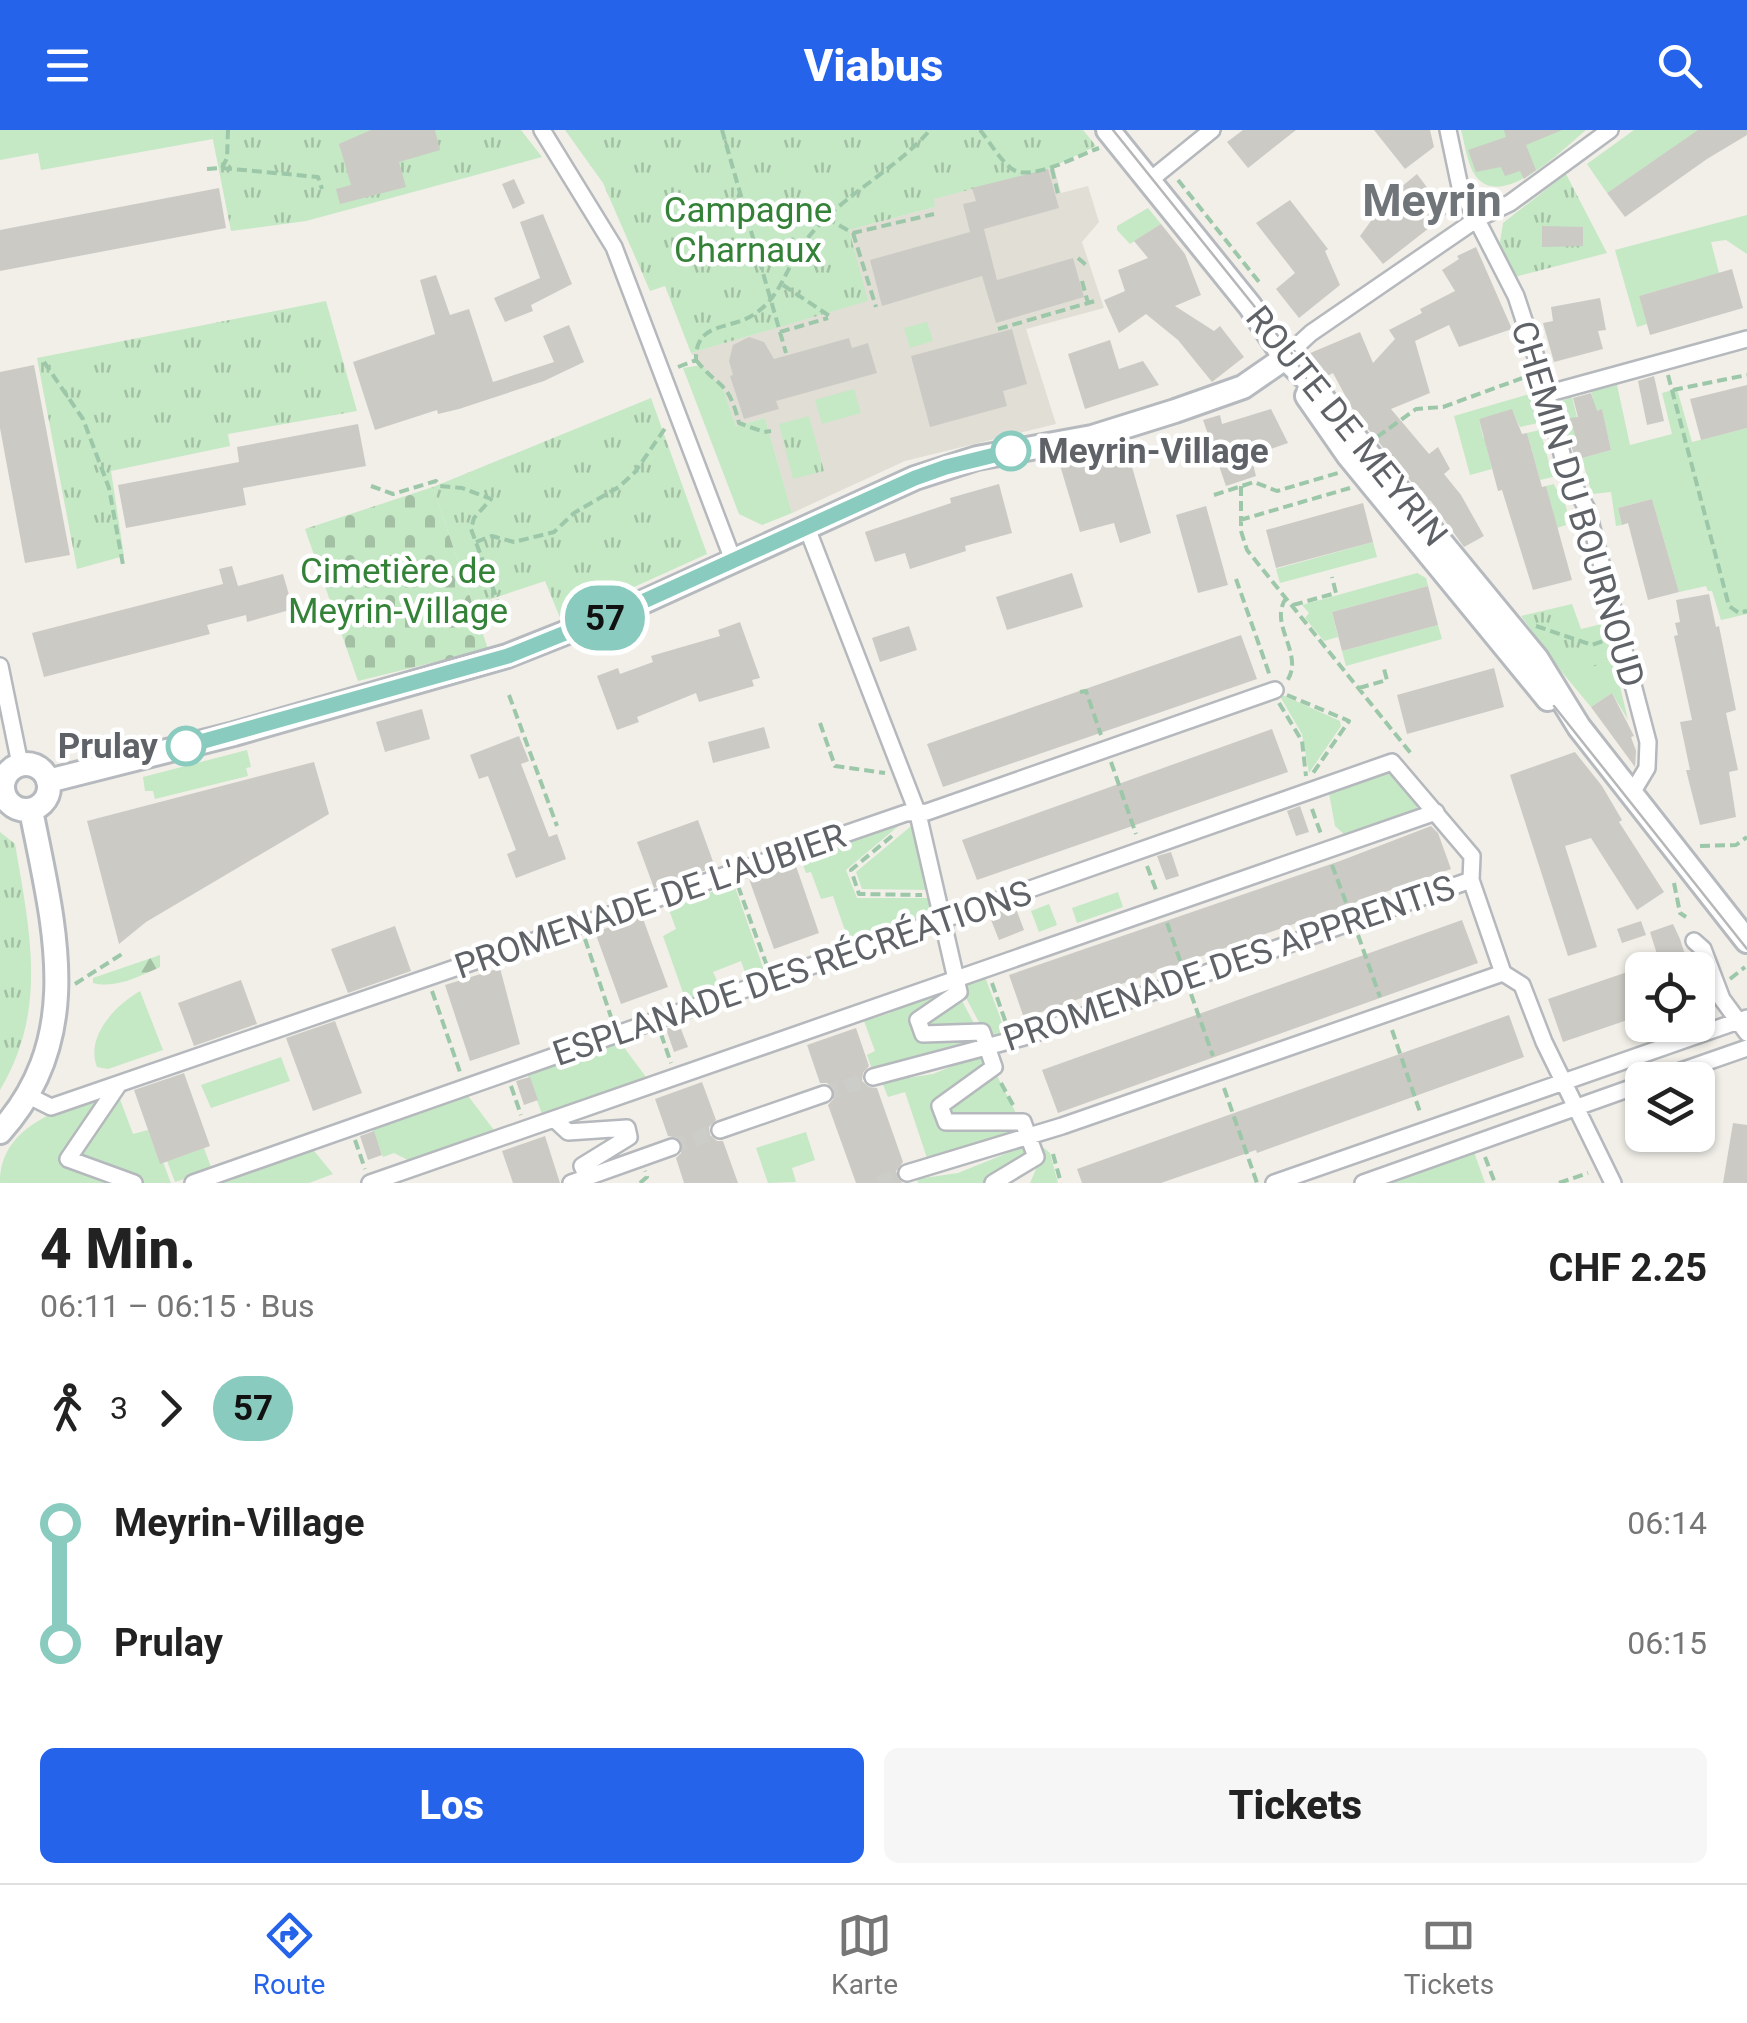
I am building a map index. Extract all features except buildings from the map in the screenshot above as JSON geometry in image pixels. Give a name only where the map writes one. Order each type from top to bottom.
[{"type":"street","points":[[542,130],[614,247],[734,560]]},
{"type":"street","points":[[1148,181],[1212,130]]},
{"type":"street","name":"CHEMIN DU BOURNOUD","points":[[1448,130],[1460,186],[1516,296],[1566,473],[1587,508],[1640,710],[1649,760],[1632,793]]},
{"type":"street","points":[[48,781],[472,668],[618,613],[890,488],[946,467],[1092,437],[1224,394],[1260,377],[1298,345],[1476,219],[1510,203],[1610,130]]},
{"type":"street","name":"ROUTE DE MEYRIN","points":[[1106,138],[1148,181],[1250,306],[1298,345],[1321,421],[1554,706],[1579,727]]},
{"type":"street","points":[[1546,394],[1747,339]]},
{"type":"street","name":"ROUTE DE MEYRIN","points":[[1298,345],[1306,378],[1537,659],[1579,727],[1747,942]]},
{"type":"street","points":[[807,528],[918,814],[959,992],[918,1020],[924,1034],[982,1032],[994,1068],[940,1106],[946,1122],[1026,1129]]},
{"type":"street","points":[[0,666],[20,764]]},
{"type":"street","name":"PROMENADE DE L'AUBIER","points":[[27,1095],[50,1107],[1275,690]]},
{"type":"street","name":"ESPLANADE DES RÉCRÉATIONS","points":[[193,1183],[1392,762],[1436,812],[370,1183]]},
{"type":"street","points":[[20,764],[40,769],[48,781],[47,797],[31,810],[14,807],[2,794],[5,775],[20,764]]},
{"type":"street","points":[[0,1132],[27,1095],[53,1027],[58,981],[51,912],[31,810]]},
{"type":"street","points":[[1436,812],[1472,856],[1470,880],[1503,973],[1522,985],[1544,1042],[1613,1183]]},
{"type":"street","name":"PROMENADE DES APPRENTIS","points":[[873,1077],[1012,1040],[1470,880]]},
{"type":"street","points":[[1274,1183],[1744,1024],[1722,999],[1703,948],[1694,941]]},
{"type":"street","points":[[907,1173],[1026,1129],[1503,973]]},
{"type":"street","points":[[1707,1062],[1747,1048]]},
{"type":"street","points":[[120,1084],[68,1159],[134,1183]]},
{"type":"street","points":[[1363,1183],[1625,1090]]},
{"type":"street","points":[[720,1130],[824,1094]]},
{"type":"street","points":[[554,1119],[568,1132],[626,1128],[629,1136],[582,1166],[579,1180]]},
{"type":"street","points":[[993,1183],[1036,1157],[1026,1129]]},
{"type":"street","points":[[579,1180],[672,1147]]},
{"type":"path","points":[[222,168],[228,158],[228,130]]},
{"type":"path","points":[[722,130],[786,353]]},
{"type":"path","points":[[771,431],[740,423],[726,386],[705,372],[696,360],[696,346],[706,332],[755,314],[783,285],[802,246],[826,218],[913,150],[930,130]]},
{"type":"path","points":[[980,130],[1012,169],[1024,172],[1051,168],[1106,138]]},
{"type":"path","points":[[208,168],[318,177],[322,190]]},
{"type":"path","points":[[1051,168],[1058,194]]},
{"type":"path","points":[[853,234],[934,214]]},
{"type":"path","points":[[826,218],[853,234],[876,308]]},
{"type":"path","points":[[1078,258],[1086,265]]},
{"type":"path","points":[[1082,280],[1088,303]]},
{"type":"path","points":[[780,332],[831,317],[783,285]]},
{"type":"path","points":[[998,329],[1095,302]]},
{"type":"path","points":[[677,367],[696,360]]},
{"type":"path","points":[[1665,361],[1728,606],[1738,613],[1747,611]]},
{"type":"path","points":[[44,362],[83,419],[109,488],[123,565]]},
{"type":"path","points":[[1372,442],[1416,409],[1443,406],[1532,374]]},
{"type":"path","points":[[1672,390],[1747,375]]},
{"type":"path","points":[[476,542],[492,536],[514,542],[554,532],[574,512],[619,488],[654,448],[666,427]]},
{"type":"path","points":[[1214,495],[1254,482],[1277,490],[1347,470]]},
{"type":"path","points":[[371,486],[394,494],[436,481],[440,486],[490,499],[474,518],[471,529],[507,626]]},
{"type":"path","points":[[1240,520],[1359,485]]},
{"type":"path","points":[[1240,486],[1240,520],[1247,550],[1413,756]]},
{"type":"path","points":[[1292,605],[1336,593],[1332,577]]},
{"type":"path","points":[[1236,579],[1277,700],[1302,740],[1306,762],[1304,786],[1349,721],[1275,690]]},
{"type":"path","points":[[1275,690],[1293,671],[1280,611],[1286,598]]},
{"type":"path","points":[[1525,621],[1592,645],[1610,639]]},
{"type":"path","points":[[1358,688],[1387,680],[1383,664]]},
{"type":"path","points":[[1080,692],[1086,691],[1161,908]]},
{"type":"path","points":[[508,694],[557,826]]},
{"type":"path","points":[[820,723],[835,766],[904,776]]},
{"type":"path","points":[[1306,793],[1327,850]]},
{"type":"path","points":[[918,814],[851,870],[859,894],[936,894]]},
{"type":"path","points":[[1690,846],[1736,845],[1747,837]]},
{"type":"path","points":[[1334,869],[1345,900]]},
{"type":"path","points":[[1674,873],[1680,912],[1686,918]]},
{"type":"path","points":[[736,883],[772,980]]},
{"type":"path","points":[[1353,922],[1426,1130]]},
{"type":"path","points":[[580,925],[617,1034]]},
{"type":"path","points":[[1168,928],[1178,957]]},
{"type":"path","points":[[72,987],[122,954]]},
{"type":"path","points":[[987,969],[1012,1040]]},
{"type":"path","points":[[427,977],[465,1087]]},
{"type":"path","points":[[656,1020],[676,1076]]},
{"type":"path","points":[[994,1068],[1026,1129]]},
{"type":"path","points":[[506,1073],[526,1129]]},
{"type":"path","points":[[351,1128],[370,1183]]},
{"type":"path","points":[[1560,1183],[1604,1167]]},
{"type":"path","points":[[647,1176],[654,1183]]},
{"type":"shaded area","points":[[1054,167],[1061,193],[1088,186],[1099,222],[1082,242],[1104,308],[1026,329],[1056,424],[905,461],[792,513],[765,418],[736,426],[723,389],[691,353],[867,301],[849,230],[935,207],[933,199]]},
{"type":"green space","points":[[0,130],[211,130],[213,139],[41,170],[38,153],[0,160]]},
{"type":"green space","points":[[211,130],[521,130],[542,157],[306,221],[231,231]]},
{"type":"green space","name":"Campagne Charnaux","points":[[565,130],[1083,130],[1096,146],[1048,169],[934,199],[935,207],[849,230],[868,301],[691,353],[665,286],[650,291],[603,183]]},
{"type":"green space","points":[[1461,130],[1586,130],[1532,174],[1500,187],[1486,185],[1475,175]]},
{"type":"green space","points":[[1634,130],[1699,130],[1607,193],[1587,164]]},
{"type":"green space","points":[[1566,174],[1607,253],[1511,278],[1500,242],[1503,223]]},
{"type":"green space","points":[[1148,208],[1161,224],[1130,244],[1117,226]]},
{"type":"green space","points":[[1747,215],[1747,254],[1726,240],[1711,242],[1719,273],[1639,296],[1647,324],[1637,327],[1615,250]]},
{"type":"green space","points":[[326,301],[357,411],[228,434],[230,446],[111,471],[124,556],[77,569],[37,358]]},
{"type":"green space","points":[[927,322],[933,341],[910,348],[904,328]]},
{"type":"green space","points":[[702,365],[723,389],[736,426],[765,418],[792,513],[762,525],[739,514],[683,368]]},
{"type":"green space","points":[[1617,385],[1630,445],[1672,434],[1662,393],[1677,389],[1692,442],[1747,428],[1747,614],[1721,620],[1712,591],[1706,586],[1679,592],[1652,499],[1618,508],[1622,525],[1616,526],[1611,492],[1592,494],[1582,458],[1611,450],[1602,410],[1586,414],[1593,399],[1591,391]]},
{"type":"green space","points":[[854,389],[861,413],[822,424],[815,400]]},
{"type":"green space","points":[[1529,394],[1538,423],[1520,427],[1512,410],[1479,419],[1483,437],[1490,443],[1486,445],[1492,469],[1470,475],[1454,416]]},
{"type":"green space","points":[[1572,397],[1582,437],[1565,442],[1556,403]]},
{"type":"green space","points":[[651,398],[707,554],[561,620],[545,581],[473,605],[433,487]]},
{"type":"green space","points":[[809,416],[824,471],[793,479],[779,424]]},
{"type":"green space","points":[[1540,430],[1553,477],[1540,480],[1527,433]]},
{"type":"green space","points":[[1554,484],[1561,489],[1569,518],[1564,519],[1566,525],[1557,528],[1546,486]]},
{"type":"green space","name":"Cimetière de Meyrin-Village","points":[[433,487],[488,649],[358,681],[305,529]]},
{"type":"green space","points":[[1373,542],[1377,557],[1280,583],[1276,569]]},
{"type":"green space","points":[[1417,573],[1426,578],[1428,586],[1332,612],[1338,637],[1324,641],[1305,618],[1309,613],[1302,605]]},
{"type":"green space","points":[[1572,604],[1581,629],[1602,624],[1613,657],[1593,667],[1589,659],[1561,671],[1521,616]]},
{"type":"green space","points":[[1438,625],[1442,639],[1346,666],[1342,651]]},
{"type":"green space","points":[[1613,657],[1628,720],[1612,693],[1591,707],[1561,671],[1589,658],[1594,666]]},
{"type":"green space","points":[[1278,693],[1340,721],[1341,726],[1309,773],[1302,734]]},
{"type":"green space","points":[[247,750],[251,767],[246,768],[248,776],[155,799],[153,791],[145,791],[143,777]]},
{"type":"green space","points":[[1386,771],[1396,774],[1419,800],[1415,813],[1347,837],[1335,826],[1329,793]]},
{"type":"green space","points":[[908,818],[846,870],[857,898],[933,898],[937,917],[854,946],[849,942],[833,896],[821,899],[798,852]]},
{"type":"green space","points":[[916,822],[931,890],[862,889],[856,872]]},
{"type":"green space","points":[[0,832],[15,844],[31,970],[25,1030],[0,1090]]},
{"type":"green space","points":[[734,884],[766,976],[747,978],[741,961],[713,972],[719,985],[714,995],[687,1004],[663,936],[676,929],[668,907]]},
{"type":"green space","points":[[1118,892],[1123,907],[1077,923],[1072,908]]},
{"type":"green space","points":[[1049,904],[1057,925],[1039,932],[1031,911]]},
{"type":"green space","points":[[160,955],[160,967],[136,978],[119,983],[93,983],[93,978]]},
{"type":"green space","points":[[984,974],[1007,1036],[989,1041],[965,996],[962,982]]},
{"type":"green space","points":[[953,985],[954,991],[913,1017],[920,1037],[978,1035],[980,1043],[873,1072],[867,1055],[875,1051],[864,1021]]},
{"type":"green space","points":[[140,991],[163,1050],[108,1069],[97,1067],[94,1055],[99,1033],[121,1004]]},
{"type":"green space","points":[[960,997],[976,1027],[926,1029],[923,1021]]},
{"type":"green space","points":[[617,1038],[649,1081],[543,1117],[526,1070]]},
{"type":"green space","points":[[985,1053],[989,1066],[935,1103],[942,1126],[1020,1126],[1023,1133],[928,1161],[905,1092],[888,1097],[882,1082],[933,1074]]},
{"type":"green space","points":[[281,1057],[290,1081],[211,1108],[201,1085]]},
{"type":"green space","points":[[995,1072],[1018,1117],[949,1118],[945,1106]]},
{"type":"green space","points":[[112,1091],[118,1094],[133,1134],[148,1130],[171,1183],[0,1183],[3,1163],[23,1132],[56,1112]]},
{"type":"green space","points":[[465,1092],[497,1134],[414,1163],[394,1153],[383,1157],[371,1124]]},
{"type":"green space","points":[[806,1132],[815,1160],[792,1168],[796,1182],[768,1183],[756,1148]]},
{"type":"green space","points":[[1027,1145],[1030,1155],[984,1183],[918,1183],[917,1179],[958,1173]]},
{"type":"green space","points":[[310,1146],[333,1174],[309,1183],[215,1183]]},
{"type":"green space","points":[[1037,1147],[1050,1153],[1058,1183],[1030,1183],[1040,1160]]},
{"type":"green space","points":[[204,1148],[212,1170],[175,1182],[167,1161]]},
{"type":"green space","points":[[1473,1149],[1485,1183],[1377,1183]]},
{"type":"tunnel","points":[[824,1094],[873,1077]]},
{"type":"tunnel","points":[[672,1147],[720,1130]]},
{"type":"tunnel","points":[[878,1183],[907,1173]]},
{"type":"tram line","points":[[1113,130],[1291,352],[1306,378]]},
{"type":"tram line","points":[[1554,706],[1747,949]]},
{"type":"bus line","name":"57","points":[[186,746],[508,656],[642,602],[890,488],[946,467],[1011,451]]},
{"type":"place","name":"Meyrin-Village","points":[[1011,451]]},
{"type":"place","name":"Prulay","points":[[186,746]]},
{"type":"district","name":"Meyrin","points":[[1432,200]]}]
